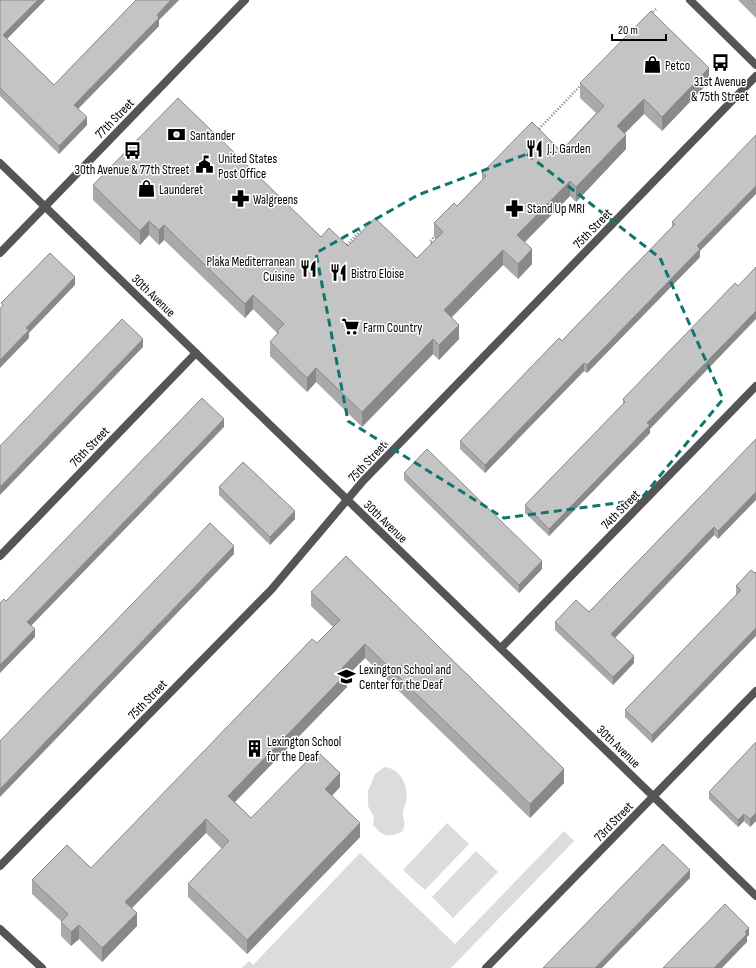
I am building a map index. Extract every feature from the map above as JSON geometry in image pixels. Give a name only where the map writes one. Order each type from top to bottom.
[{"type":"street","name":"77th Street","points":[[0,253],[245,0]]},
{"type":"street","points":[[690,0],[756,65]]},
{"type":"street","name":"75th Street","points":[[0,866],[271,590],[374,470],[756,76]]},
{"type":"street","name":"30th Avenue","points":[[0,163],[756,896]]},
{"type":"street","name":"76th Street","points":[[0,556],[196,353]]},
{"type":"street","name":"74th Street","points":[[501,648],[756,386]]},
{"type":"street","name":"73rd Street","points":[[486,968],[756,691]]},
{"type":"street","points":[[0,928],[42,968]]},
{"type":"path","points":[[646,20],[657,8]]},
{"type":"path","points":[[535,133],[585,82]]},
{"type":"path","points":[[437,249],[430,241],[441,229]]},
{"type":"path","points":[[344,248],[360,231],[364,235]]},
{"type":"highlighted area","points":[[527,154],[660,258],[723,399],[640,500],[504,518],[348,421],[316,253],[418,195]]},
{"type":"shaded area","points":[[384,767],[390,768],[400,775],[405,785],[407,797],[403,811],[405,825],[403,831],[394,835],[383,834],[373,825],[374,817],[368,806],[368,791],[375,774]]},
{"type":"shaded area","points":[[447,823],[469,844],[425,890],[403,870]]},
{"type":"shaded area","points":[[564,831],[574,841],[451,968],[242,968],[249,961],[253,965],[360,853],[455,944]]},
{"type":"shaded area","points":[[476,851],[498,872],[453,918],[432,897]]},
{"type":"building","points":[[0,0],[38,0],[3,35],[54,85],[136,0],[171,0],[157,15],[159,18],[74,105],[87,117],[59,146],[0,88]]},
{"type":"building","points":[[751,0],[756,0],[756,5]]},
{"type":"building","points":[[651,11],[709,68],[662,117],[644,99],[617,126],[626,135],[576,187],[570,181],[517,235],[532,249],[518,264],[503,250],[444,310],[459,325],[439,345],[433,339],[362,412],[316,368],[307,378],[270,342],[279,332],[277,331],[284,324],[253,295],[245,304],[164,225],[159,230],[149,221],[140,231],[93,185],[178,98],[321,237],[329,228],[348,246],[375,218],[417,258],[443,232],[434,223],[454,203],[457,206],[486,176],[482,173],[532,122],[561,151],[604,106],[580,83]]},
{"type":"building","points":[[756,135],[756,186],[697,246],[700,249],[600,352],[587,365],[584,363],[485,465],[460,441],[559,338],[562,341],[675,224],[672,222]]},
{"type":"building","points":[[50,253],[75,277],[26,328],[29,330],[0,360],[0,309],[3,305],[1,303]]},
{"type":"building","points":[[756,267],[756,311],[647,423],[650,425],[549,529],[525,505],[625,402],[623,399],[735,283],[738,286]]},
{"type":"building","points":[[122,319],[143,339],[0,487],[0,446]]},
{"type":"building","points":[[202,398],[224,419],[27,622],[35,629],[0,665],[0,603],[4,599],[6,601]]},
{"type":"building","points":[[756,439],[756,492],[718,531],[714,527],[611,634],[634,656],[613,677],[555,622],[576,600],[589,612]]},
{"type":"building","points":[[427,449],[542,561],[519,585],[404,473]]},
{"type":"building","points":[[243,462],[295,511],[270,537],[219,487]]},
{"type":"building","points":[[210,523],[234,546],[0,789],[0,741]]},
{"type":"building","points":[[346,556],[564,769],[530,804],[365,644],[342,668],[347,673],[228,796],[251,818],[317,751],[340,773],[325,789],[360,823],[247,940],[188,884],[229,841],[206,819],[125,902],[137,913],[102,948],[79,925],[71,932],[61,922],[68,914],[32,880],[67,845],[91,868],[312,639],[317,643],[340,620],[311,592]]},
{"type":"building","points":[[751,570],[755,573],[756,572],[756,628],[652,735],[625,710],[741,590],[736,586]]},
{"type":"building","points":[[756,742],[756,813],[750,819],[744,814],[738,820],[709,792]]},
{"type":"building","points":[[663,844],[690,870],[595,968],[543,968]]},
{"type":"building","points":[[725,904],[749,928],[745,932],[747,934],[714,968],[663,968]]},
{"type":"place","name":"31st Avenue & 75th Street","points":[[720,62]]},
{"type":"place","name":"Petco","points":[[652,65]]},
{"type":"place","name":"Santander","points":[[177,135]]},
{"type":"place","name":"J.J. Garden","points":[[534,148]]},
{"type":"place","name":"30th Avenue & 77th Street","points":[[132,150]]},
{"type":"place","name":"United States Post Office","points":[[205,165]]},
{"type":"place","name":"Launderet","points":[[146,189]]},
{"type":"place","name":"Walgreens","points":[[240,199]]},
{"type":"place","name":"Stand Up MRI","points":[[514,208]]},
{"type":"place","name":"Plaka Mediterranean Cuisine","points":[[308,268]]},
{"type":"place","name":"Bistro Eloise","points":[[338,273]]},
{"type":"place","name":"Farm Country","points":[[350,327]]},
{"type":"place","name":"Lexington School and Center for the Deaf","points":[[346,676]]},
{"type":"place","name":"Lexington School for the Deaf","points":[[254,748]]}]
